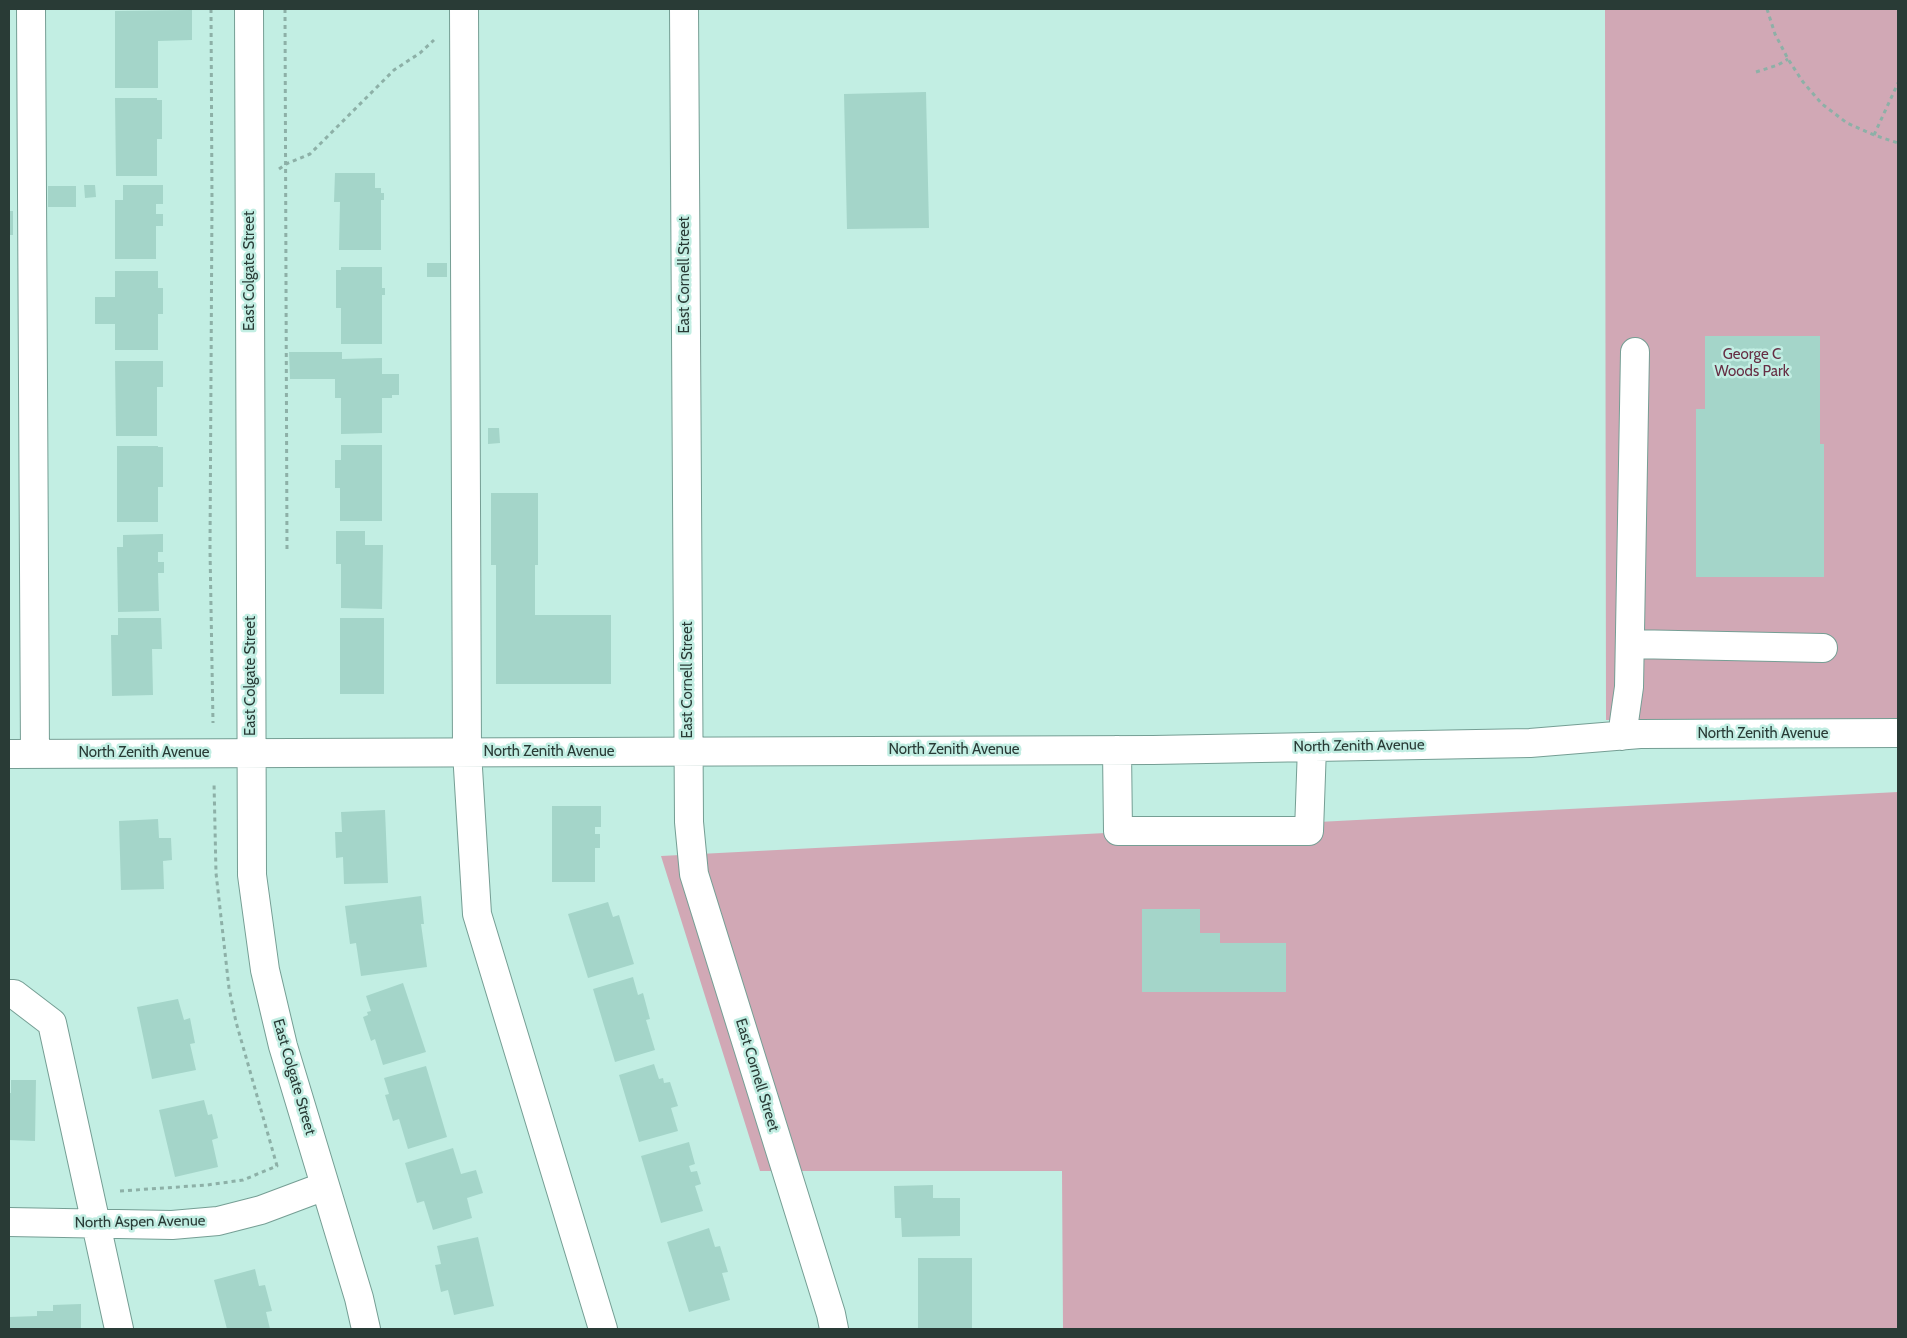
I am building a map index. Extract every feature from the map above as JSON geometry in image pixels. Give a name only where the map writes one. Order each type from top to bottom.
[{"type":"street","points":[[22,754],[31,9]]},
{"type":"street","name":"East Colgate Street","points":[[249,9],[252,876],[265,970],[283,1046],[359,1298],[366,1329]]},
{"type":"street","name":"East Cornell Street","points":[[684,9],[688,751],[689,822],[694,874],[831,1314],[834,1329]]},
{"type":"street","points":[[464,12],[467,752],[477,914],[603,1329]]},
{"type":"street","points":[[1622,736],[1629,687],[1635,352]]},
{"type":"street","points":[[1630,644],[1823,648]]},
{"type":"street","name":"North Zenith Avenue","points":[[22,754],[1117,750],[1530,743],[1640,734],[1898,733]]},
{"type":"street","points":[[1117,750],[1118,831],[1309,831],[1312,747]]},
{"type":"street","points":[[9,994],[14,994],[52,1023],[119,1329]]},
{"type":"street","name":"North Aspen Avenue","points":[[9,1222],[172,1224],[218,1220],[261,1210],[325,1186]]},
{"type":"path","points":[[90,1193],[108,1190],[139,1190],[207,1185],[243,1180],[277,1166],[236,1022],[229,988],[216,873],[210,549],[211,9]]},
{"type":"path","points":[[285,9],[287,553]]},
{"type":"path","points":[[1767,9],[1788,59],[1803,82],[1822,104],[1847,123],[1898,143]]},
{"type":"path","points":[[250,192],[286,164],[310,154],[394,70],[420,53],[464,12]]},
{"type":"path","points":[[1756,72],[1778,65],[1788,59]]},
{"type":"path","points":[[1874,135],[1898,83]]},
{"type":"green space","name":"George C Woods Park","points":[[1605,9],[1898,9],[1898,719],[1606,720]]},
{"type":"green space","points":[[1898,792],[1898,1329],[1063,1329],[1062,1171],[760,1171],[661,856]]},
{"type":"building","points":[[192,10],[192,40],[158,41],[158,88],[115,88],[115,11]]},
{"type":"building","points":[[926,92],[929,228],[847,229],[844,94]]},
{"type":"building","points":[[115,98],[157,98],[157,100],[162,100],[162,139],[157,139],[157,176],[116,176]]},
{"type":"building","points":[[335,173],[375,173],[375,188],[381,188],[381,193],[384,193],[384,200],[381,200],[381,250],[339,250],[340,202],[334,202]]},
{"type":"building","points":[[84,185],[95,185],[96,197],[85,198]]},
{"type":"building","points":[[123,185],[163,185],[163,204],[156,204],[156,214],[163,214],[163,226],[156,226],[156,259],[115,259],[115,200],[123,200]]},
{"type":"building","points":[[48,186],[76,186],[76,207],[48,207]]},
{"type":"building","points":[[9,211],[13,211],[13,235],[9,235]]},
{"type":"building","points":[[427,263],[447,263],[447,277],[427,277]]},
{"type":"building","points":[[341,267],[382,267],[382,288],[385,288],[385,295],[382,295],[382,344],[341,344],[341,308],[336,308],[336,270],[341,270]]},
{"type":"building","points":[[115,271],[158,271],[158,288],[163,288],[163,314],[158,314],[158,350],[115,350],[115,324],[95,324],[95,297],[115,297]]},
{"type":"building","points":[[1705,336],[1820,336],[1820,444],[1824,444],[1824,577],[1696,577],[1696,409],[1705,409]]},
{"type":"building","points":[[289,352],[342,352],[342,359],[382,358],[382,374],[399,374],[399,395],[392,395],[392,398],[382,398],[382,433],[341,434],[341,398],[335,398],[335,379],[290,379]]},
{"type":"building","points":[[115,361],[163,361],[163,387],[157,387],[157,436],[116,436]]},
{"type":"building","points":[[488,428],[499,428],[500,443],[488,444]]},
{"type":"building","points":[[341,445],[382,445],[382,521],[340,521],[340,488],[335,488],[335,460],[341,460]]},
{"type":"building","points":[[117,446],[163,447],[163,487],[158,487],[158,522],[117,522]]},
{"type":"building","points":[[491,493],[538,493],[538,565],[535,565],[535,615],[611,615],[611,684],[496,684],[496,565],[491,565]]},
{"type":"building","points":[[336,531],[365,531],[365,545],[383,545],[382,609],[341,608],[341,564],[336,564]]},
{"type":"building","points":[[163,534],[163,552],[158,552],[158,562],[164,562],[164,573],[158,573],[159,611],[118,612],[117,547],[123,547],[123,535]]},
{"type":"building","points":[[118,618],[161,618],[162,649],[152,649],[153,695],[112,696],[111,635],[118,635]]},
{"type":"building","points":[[340,618],[384,618],[384,694],[340,694]]},
{"type":"building","points":[[552,806],[601,806],[601,827],[595,827],[595,834],[600,834],[600,848],[595,848],[595,882],[552,882]]},
{"type":"building","points":[[385,810],[388,883],[344,884],[343,857],[336,858],[335,832],[342,832],[341,812]]},
{"type":"building","points":[[158,819],[159,838],[171,838],[172,860],[163,861],[164,889],[121,890],[119,821]]},
{"type":"building","points":[[421,896],[424,924],[421,924],[427,967],[361,976],[356,943],[350,944],[345,906]]},
{"type":"building","points":[[608,902],[613,917],[619,915],[634,964],[588,978],[568,914]]},
{"type":"building","points":[[1142,909],[1200,909],[1200,933],[1220,933],[1220,943],[1286,943],[1286,992],[1142,992]]},
{"type":"building","points":[[633,977],[638,995],[643,993],[650,1019],[646,1020],[655,1050],[615,1062],[593,989]]},
{"type":"building","points":[[403,983],[426,1052],[383,1065],[375,1039],[371,1041],[363,1017],[368,1015],[367,1012],[371,1011],[366,996]]},
{"type":"building","points":[[178,999],[184,1020],[190,1018],[195,1043],[190,1044],[196,1070],[152,1079],[137,1007]]},
{"type":"building","points":[[654,1064],[659,1079],[663,1078],[664,1083],[670,1082],[678,1106],[671,1108],[678,1131],[639,1142],[619,1075]]},
{"type":"building","points":[[426,1066],[447,1137],[408,1149],[399,1119],[393,1121],[385,1095],[389,1094],[384,1078]]},
{"type":"building","points":[[11,1080],[36,1080],[35,1141],[9,1140],[9,1093],[11,1093]]},
{"type":"building","points":[[204,1100],[208,1115],[212,1114],[218,1138],[212,1140],[218,1167],[175,1177],[159,1110]]},
{"type":"building","points":[[689,1142],[695,1164],[689,1166],[691,1172],[697,1171],[701,1184],[695,1186],[703,1211],[661,1223],[641,1156]]},
{"type":"building","points":[[453,1148],[461,1174],[476,1170],[483,1193],[467,1198],[472,1218],[433,1230],[424,1201],[417,1203],[405,1163]]},
{"type":"building","points":[[933,1185],[933,1198],[960,1198],[960,1236],[902,1237],[901,1218],[895,1218],[894,1186]]},
{"type":"building","points":[[709,1228],[715,1247],[720,1246],[728,1272],[722,1273],[730,1300],[689,1312],[667,1242]]},
{"type":"building","points":[[478,1237],[494,1306],[454,1315],[448,1290],[441,1292],[435,1265],[441,1264],[437,1246]]},
{"type":"building","points":[[918,1258],[972,1258],[972,1329],[918,1329]]},
{"type":"building","points":[[255,1269],[259,1286],[265,1285],[272,1311],[266,1312],[270,1329],[227,1329],[214,1280]]},
{"type":"building","points":[[81,1304],[81,1329],[9,1329],[9,1317],[37,1316],[37,1311],[53,1311],[53,1305]]}]
